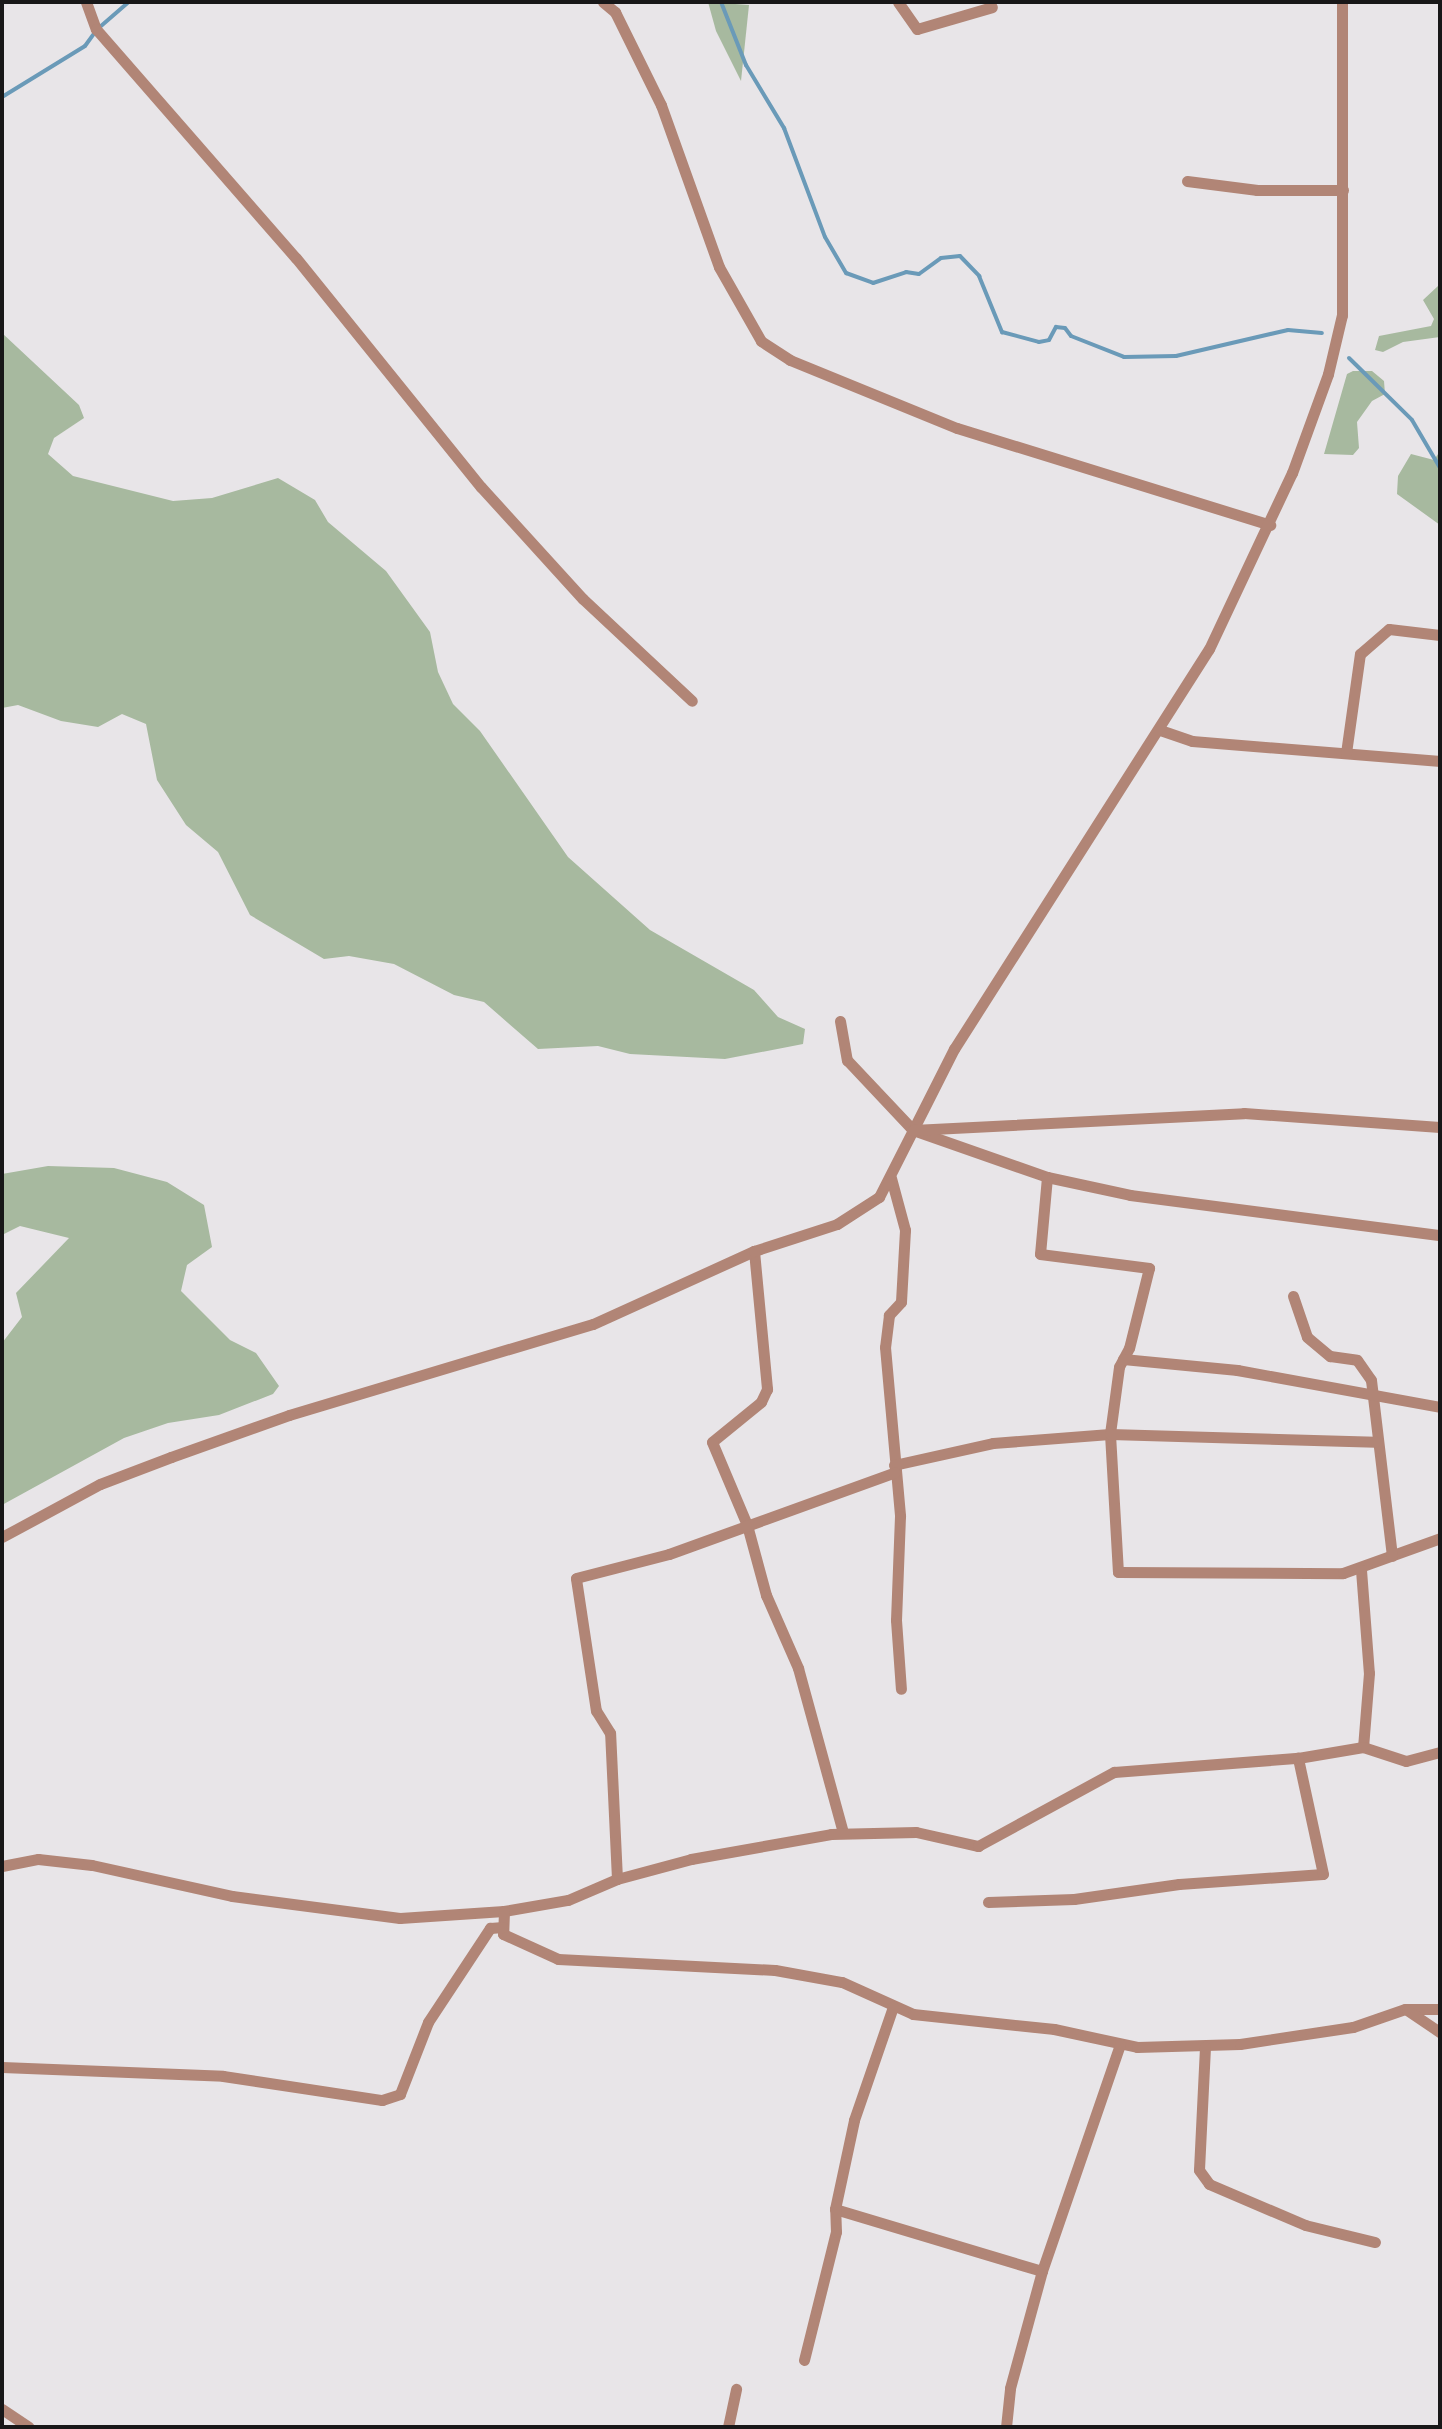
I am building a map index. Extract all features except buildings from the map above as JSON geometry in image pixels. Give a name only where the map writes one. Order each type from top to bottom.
[{"type":"street","points":[[86,2],[96,29],[296,258],[474,479],[583,599],[692,701]]},
{"type":"street","points":[[603,2],[615,12],[661,105],[719,267],[761,341],[790,360],[957,428],[1270,525]]},
{"type":"street","points":[[898,2],[917,29],[992,7]]},
{"type":"street","points":[[2,1537],[100,1484],[171,1457],[289,1415],[593,1324],[754,1251],[837,1224],[879,1197],[954,1049],[1209,649],[1270,525],[1328,374],[1342,315],[1342,2]]},
{"type":"street","points":[[1187,181],[1257,190],[1343,190]]},
{"type":"street","points":[[1346,753],[1360,654],[1389,629],[1440,635]]},
{"type":"street","points":[[1160,730],[1192,741],[1440,761]]},
{"type":"street","points":[[840,1021],[847,1060],[913,1130],[1047,1177],[1196,1206],[1440,1235]]},
{"type":"street","points":[[913,1130],[1244,1113],[1440,1127]]},
{"type":"street","points":[[1047,1177],[1040,1254],[1149,1268],[1123,1359],[1110,1434],[1118,1572],[1361,1570],[1440,1538]]},
{"type":"street","points":[[891,1178],[905,1230],[901,1302],[889,1315],[885,1347],[895,1469],[901,1689]]},
{"type":"street","points":[[754,1251],[767,1389],[761,1402],[712,1442],[747,1525],[756,1568],[798,1668],[843,1832]]},
{"type":"street","points":[[1293,1296],[1307,1337],[1330,1356],[1357,1360],[1371,1380],[1375,1442],[1392,1556]]},
{"type":"street","points":[[1123,1359],[1237,1370],[1440,1407]]},
{"type":"street","points":[[617,1879],[610,1733],[596,1711],[576,1578],[747,1525],[895,1469],[993,1443],[1110,1434],[1375,1442]]},
{"type":"street","points":[[1361,1570],[1369,1673],[1363,1747]]},
{"type":"street","points":[[2,1866],[38,1859],[92,1865],[232,1896],[400,1918],[504,1911],[568,1900],[617,1879],[755,1845],[843,1832],[916,1832],[978,1846],[1114,1772],[1298,1758],[1363,1747],[1406,1761],[1440,1752]]},
{"type":"street","points":[[988,1902],[1074,1899],[1179,1884],[1323,1874],[1298,1758]]},
{"type":"street","points":[[504,1911],[503,1934],[558,1959],[775,1970],[842,1982],[893,2007],[1120,2044],[1205,2047],[1353,2027],[1405,2009],[1440,2009]]},
{"type":"street","points":[[2,2067],[223,2076],[382,2100],[400,2094],[428,2022],[490,1928],[503,1927]]},
{"type":"street","points":[[804,2360],[836,2232],[835,2209],[861,2095],[893,2007]]},
{"type":"street","points":[[1405,2009],[1440,2032]]},
{"type":"street","points":[[1006,2427],[1010,2388],[1042,2271],[1120,2044]]},
{"type":"street","points":[[1205,2047],[1199,2170],[1209,2184],[1305,2225],[1375,2242]]},
{"type":"street","points":[[835,2209],[1042,2271]]},
{"type":"street","points":[[728,2427],[736,2389]]},
{"type":"street","points":[[2,2409],[29,2427]]},
{"type":"green space","points":[[708,2],[749,5],[741,81],[716,31]]},
{"type":"green space","points":[[1438,286],[1440,337],[1403,342],[1383,352],[1375,350],[1379,336],[1431,326],[1434,319],[1423,300]]},
{"type":"green space","points":[[2,333],[79,405],[84,418],[54,438],[48,454],[73,476],[173,501],[212,498],[278,478],[315,500],[328,522],[386,571],[430,632],[438,672],[453,704],[480,731],[568,857],[650,930],[754,990],[778,1017],[805,1029],[803,1044],[725,1059],[630,1054],[598,1046],[538,1049],[484,1002],[454,995],[394,964],[349,956],[324,959],[250,915],[218,852],[186,825],[157,780],[146,724],[122,714],[98,727],[61,721],[18,705],[2,708]]},
{"type":"green space","points":[[1372,371],[1384,381],[1385,394],[1372,401],[1357,422],[1359,448],[1353,455],[1324,454],[1347,374]]},
{"type":"green space","points":[[1440,451],[1440,525],[1397,494],[1398,476],[1411,454],[1434,460]]},
{"type":"green space","points":[[48,1166],[114,1168],[167,1182],[204,1205],[212,1247],[187,1265],[181,1291],[230,1340],[256,1353],[279,1386],[273,1394],[219,1415],[168,1423],[124,1438],[2,1505],[2,1343],[22,1317],[16,1293],[69,1238],[20,1226],[2,1235],[2,1174]]},
{"type":"waterway","points":[[101,26],[129,2]]},
{"type":"waterway","points":[[721,2],[746,65],[784,128],[825,237],[846,273],[873,283],[906,272],[919,274],[941,258],[960,256],[979,276],[1002,332],[1039,342],[1049,340],[1056,327],[1065,328],[1071,336],[1124,357],[1176,356],[1288,330],[1322,333]]},
{"type":"waterway","points":[[2,97],[85,46],[93,35]]},
{"type":"waterway","points":[[1349,358],[1412,420],[1440,468]]}]
